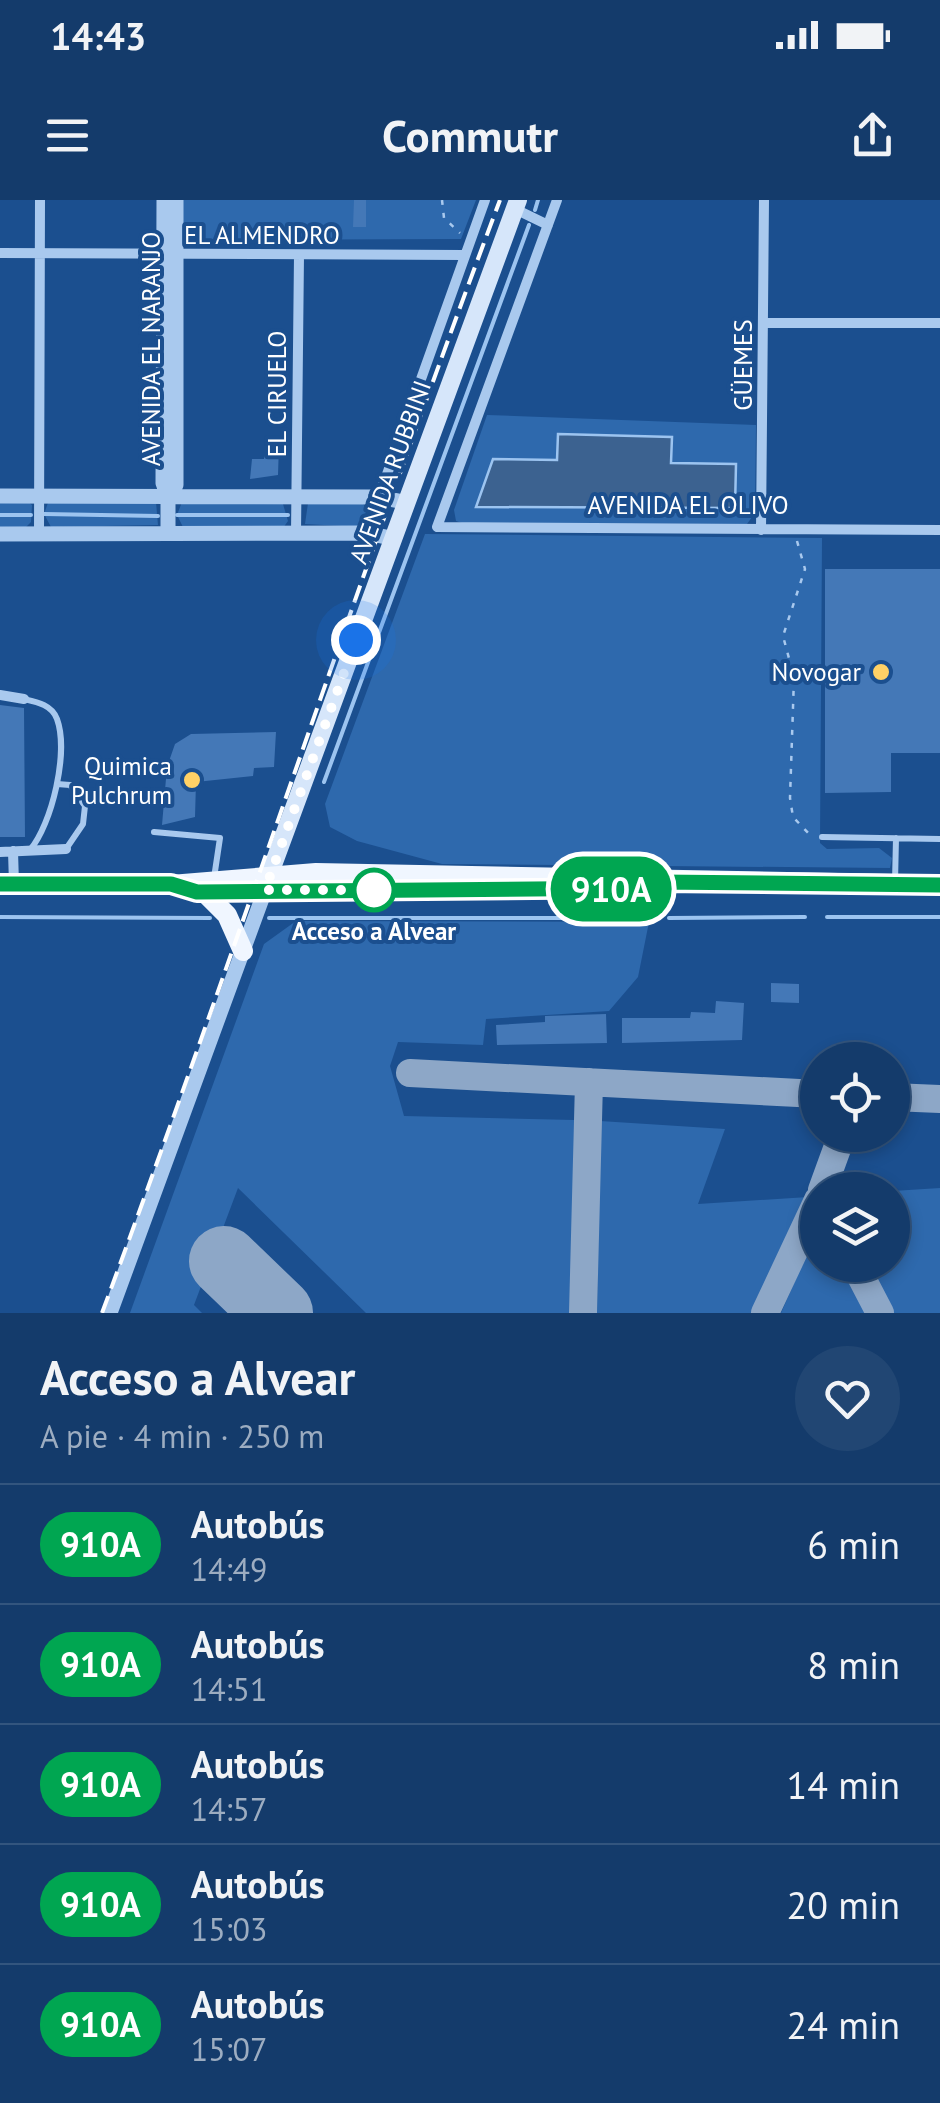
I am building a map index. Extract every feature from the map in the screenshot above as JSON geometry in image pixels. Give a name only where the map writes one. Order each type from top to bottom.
[{"type":"main road","name":"AVENIDA RUBBINI","points":[[267,883],[516,205]]},
{"type":"main road","points":[[7,884],[208,885],[640,876],[659,882],[940,884]]},
{"type":"main road","points":[[208,885],[243,951]]},
{"type":"street","points":[[39,534],[40,200]]},
{"type":"street","name":"AVENIDA EL NARANJO","points":[[164,200],[170,254]]},
{"type":"street","name":"AVENIDA EL NARANJO","points":[[168,534],[168,497],[163,484],[170,254],[176,200]]},
{"type":"street","points":[[366,533],[485,200]]},
{"type":"street","points":[[516,205],[548,225],[557,200]]},
{"type":"street","name":"GÜEMES","points":[[762,530],[764,200]]},
{"type":"street","name":"AVENIDA EL OLIVO","points":[[548,225],[437,527],[940,530]]},
{"type":"street","name":"EL ALMENDRO","points":[[0,253],[464,256]]},
{"type":"street","name":"EL CIRUELO","points":[[296,533],[298,255]]},
{"type":"street","points":[[763,323],[940,324]]},
{"type":"street","points":[[0,496],[378,498],[404,502]]},
{"type":"street","points":[[0,534],[366,533],[391,538]]},
{"type":"street","points":[[0,695],[24,699]]},
{"type":"street","points":[[0,852],[66,849]]},
{"type":"street","points":[[7,884],[13,852]]},
{"type":"street","points":[[110,1313],[267,883]]},
{"type":"lane","points":[[24,699],[46,705],[57,718],[57,784],[41,837],[29,851]]},
{"type":"lane","points":[[57,784],[70,785],[85,806],[83,824],[66,849]]},
{"type":"lane","points":[[154,832],[220,838],[208,885]]},
{"type":"lane","points":[[822,837],[940,839]]},
{"type":"lane","points":[[895,884],[896,838]]},
{"type":"path","points":[[442,200],[449,225],[471,237]]},
{"type":"path","points":[[793,530],[805,569],[783,636],[794,678],[790,798],[800,830],[813,838],[822,837]]},
{"type":"shaded area","points":[[183,200],[476,200],[461,239],[183,240]]},
{"type":"shaded area","points":[[487,415],[756,425],[755,513],[747,524],[456,521],[454,510]]},
{"type":"shaded area","points":[[558,434],[672,437],[671,463],[736,464],[735,508],[476,507],[493,459],[557,460]]},
{"type":"shaded area","points":[[26,500],[32,505],[31,522],[25,528],[0,528],[0,501]]},
{"type":"shaded area","points":[[49,500],[156,502],[158,525],[51,527],[44,514]]},
{"type":"shaded area","points":[[182,502],[283,504],[288,521],[283,528],[184,529],[177,515]]},
{"type":"shaded area","points":[[362,502],[367,510],[360,527],[305,524],[308,503]]},
{"type":"shaded area","points":[[425,534],[822,538],[820,843],[827,849],[879,848],[892,858],[890,868],[442,864],[357,841],[330,827],[325,804]]},
{"type":"shaded area","points":[[296,921],[649,922],[638,977],[609,1011],[486,1019],[483,1045],[398,1042],[390,1066],[404,1116],[574,1120],[573,1313],[366,1313],[238,1188],[194,1305],[202,1313],[130,1313],[264,944]]},
{"type":"shaded area","points":[[600,1121],[725,1129],[698,1204],[800,1198],[800,1214],[753,1313],[597,1313]]},
{"type":"shaded area","points":[[940,1188],[940,1313],[892,1313],[876,1282],[910,1282],[910,1190]]},
{"type":"shaded area","points":[[800,1270],[800,1282],[852,1282],[868,1313],[781,1313]]},
{"type":"building","points":[[354,200],[366,200],[366,227],[353,227]]},
{"type":"building","points":[[265,444],[279,444],[278,475],[250,479],[252,459],[264,459]]},
{"type":"building","name":"Novogar","points":[[825,569],[940,569],[940,753],[891,753],[891,792],[825,793]]},
{"type":"building","points":[[0,705],[24,708],[25,837],[0,837]]},
{"type":"building","name":"Quimica Pulchrum","points":[[276,732],[274,767],[254,768],[253,776],[196,782],[195,817],[162,825],[167,767],[175,744],[191,734]]},
{"type":"building","points":[[771,983],[799,984],[799,1003],[771,1002]]},
{"type":"building","points":[[716,1001],[744,1003],[742,1040],[622,1043],[622,1018],[690,1018],[691,1012],[715,1013]]},
{"type":"building","points":[[606,1014],[607,1043],[497,1045],[496,1025],[545,1022],[545,1016]]},
{"type":"waterway","points":[[535,210],[538,200]]},
{"type":"waterway","points":[[324,782],[529,225]]},
{"type":"waterway","points":[[44,514],[158,516]]},
{"type":"waterway","points":[[0,515],[31,515]]},
{"type":"waterway","points":[[177,515],[288,515]]},
{"type":"waterway","points":[[0,917],[210,918]]},
{"type":"waterway","points":[[669,918],[805,917]]},
{"type":"waterway","points":[[827,917],[940,917]]},
{"type":"waterway","points":[[269,918],[647,918]]},
{"type":"taxiway","points":[[410,1073],[800,1093]]},
{"type":"taxiway","points":[[583,1313],[589,1082]]},
{"type":"taxiway","points":[[910,1098],[940,1099]]},
{"type":"taxiway","points":[[829,1172],[836,1152]]},
{"type":"taxiway","points":[[765,1313],[800,1238]]},
{"type":"taxiway","points":[[864,1282],[880,1313]]},
{"type":"runway","points":[[224,1261],[278,1313]]},
{"type":"railway","points":[[102,1313],[500,200]]},
{"type":"bus line","name":"910A","points":[[0,884],[171,884],[197,892],[635,888],[659,882],[940,885]]},
{"type":"place","name":"Novogar","points":[[881,672]]},
{"type":"place","name":"Quimica Pulchrum","points":[[192,780]]},
{"type":"place","name":"Acceso a Alvear","points":[[374,890]]},
{"type":"route","points":[[356,640],[265,890],[380,890],[374,890]]}]
